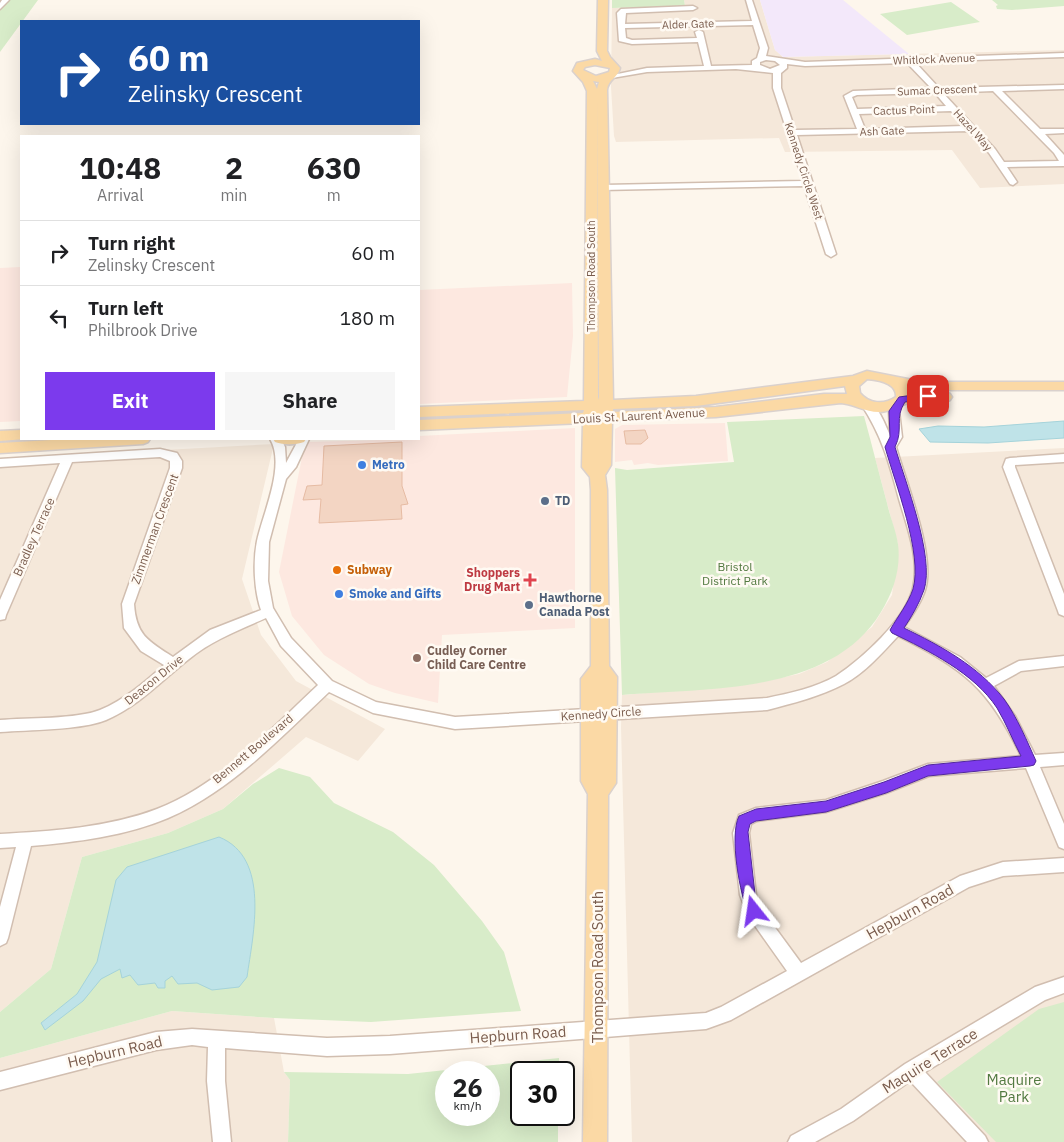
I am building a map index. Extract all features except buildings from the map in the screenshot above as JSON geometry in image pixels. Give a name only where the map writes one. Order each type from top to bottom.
[{"type":"main road","points":[[603,0],[602,51],[611,71]]},
{"type":"main road","points":[[591,47],[591,58],[578,68],[580,74],[595,79],[611,71]]},
{"type":"main road","points":[[586,63],[595,62],[611,71]]},
{"type":"main road","name":"Thompson Road South","points":[[599,412],[604,188],[601,86],[611,71]]},
{"type":"main road","name":"Thompson Road South","points":[[584,76],[592,91],[599,412],[604,465],[597,475],[600,668],[608,677],[607,783],[598,792]]},
{"type":"main road","points":[[900,402],[902,389],[884,376],[868,375],[855,380],[851,390],[862,402],[883,408],[928,396],[1064,395]]},
{"type":"main road","name":"Louis St. Laurent Avenue","points":[[420,425],[599,412],[726,398],[855,380]]},
{"type":"main road","points":[[892,380],[923,386],[1064,386]]},
{"type":"main road","name":"Louis St. Laurent Avenue","points":[[420,412],[716,412],[832,398],[862,402]]},
{"type":"main road","points":[[0,436],[20,435]]},
{"type":"main road","points":[[0,448],[127,440]]},
{"type":"main road","name":"Thompson Road South","points":[[596,1142],[598,792],[590,781],[590,679],[600,668]]},
{"type":"street","points":[[0,7],[6,0]]},
{"type":"street","points":[[749,0],[764,48],[780,64]]},
{"type":"street","points":[[701,40],[626,41],[622,39],[621,14],[624,11],[693,4],[708,67]]},
{"type":"street","name":"Alder Gate","points":[[621,26],[756,22]]},
{"type":"street","points":[[760,64],[764,48]]},
{"type":"street","name":"Whitlock Avenue","points":[[780,64],[1064,55]]},
{"type":"street","name":"Hazel Way","points":[[909,60],[1003,165],[1012,182]]},
{"type":"street","points":[[760,64],[780,64]]},
{"type":"street","name":"Kennedy Circle West","points":[[760,64],[777,88],[831,254]]},
{"type":"street","points":[[611,71],[780,64]]},
{"type":"street","name":"Kennedy Circle West","points":[[777,88],[777,73],[780,64]]},
{"type":"street","points":[[1054,87],[1064,96]]},
{"type":"street","name":"Sumac Crescent","points":[[862,132],[848,96],[851,94],[1064,87]]},
{"type":"street","points":[[995,88],[1057,151],[1064,162],[1003,165]]},
{"type":"street","name":"Cactus Point","points":[[854,112],[953,108]]},
{"type":"street","name":"Ash Gate","points":[[793,133],[971,128]]},
{"type":"street","points":[[1038,132],[1064,131]]},
{"type":"street","points":[[604,188],[808,183]]},
{"type":"street","name":"Kennedy Circle","points":[[304,440],[290,467],[281,478],[263,542],[262,581],[269,612],[286,642],[327,685],[373,707],[455,723],[767,704],[808,694],[840,680],[870,657],[896,630],[908,612],[919,589],[921,566],[918,544],[890,447],[878,421],[862,402]]},
{"type":"street","name":"Kennedy Circle","points":[[890,447],[896,437],[894,411],[900,402]]},
{"type":"street","name":"Kennedy Circle","points":[[276,440],[280,448],[279,466],[281,478]]},
{"type":"street","name":"Zimmerman Crescent","points":[[0,463],[160,453],[174,456],[176,468],[128,604],[129,624],[146,647],[174,665]]},
{"type":"street","points":[[1064,458],[1015,461],[1010,462],[1009,468],[1064,611]]},
{"type":"street","name":"Bradley Terrace","points":[[0,615],[68,459]]},
{"type":"street","name":"Deacon Drive","points":[[0,726],[79,720],[100,716],[122,706],[214,634],[269,612]]},
{"type":"street","points":[[896,630],[942,652],[985,685],[1001,704],[1030,761],[1064,842]]},
{"type":"street","points":[[985,685],[1019,666],[1064,661]]},
{"type":"street","name":"Bennett Boulevard","points":[[0,841],[25,840],[100,830],[157,816],[182,804],[227,774],[327,685]]},
{"type":"street","points":[[799,974],[754,911],[748,894],[741,832],[744,820],[756,815],[826,806],[934,769],[1064,759]]},
{"type":"street","points":[[0,938],[25,840]]},
{"type":"street","name":"Hepburn Road","points":[[0,1081],[35,1073],[71,1061],[156,1041],[192,1037],[327,1047],[390,1045],[706,1021],[725,1014],[799,974],[965,881],[1003,869],[1064,865]]},
{"type":"street","name":"Maquire Terrace","points":[[797,1142],[847,1115],[911,1070],[1041,993],[1064,985]]},
{"type":"street","points":[[217,1038],[216,1081],[222,1142]]},
{"type":"street","points":[[911,1070],[979,1142]]},
{"type":"shaded area","points":[[684,0],[760,0],[775,50],[783,57],[1064,50],[1064,184],[980,188],[952,150],[785,152],[779,138],[616,142],[611,87],[612,8],[685,6]]},
{"type":"shaded area","points":[[760,0],[843,0],[909,54],[783,57],[775,50]]},
{"type":"shaded area","points":[[20,267],[20,421],[0,422],[0,268]]},
{"type":"shaded area","points":[[572,283],[573,336],[567,397],[420,404],[420,290]]},
{"type":"shaded area","points":[[725,423],[728,461],[658,465],[648,463],[634,465],[632,460],[615,462],[615,429],[622,425]]},
{"type":"shaded area","points":[[575,428],[575,628],[442,635],[438,703],[395,693],[369,684],[324,655],[292,616],[279,572],[305,442],[420,440],[420,436]]},
{"type":"shaded area","points":[[274,444],[242,579],[261,635],[296,681],[385,729],[358,761],[306,737],[223,809],[168,833],[82,857],[51,969],[0,1012],[0,459]]},
{"type":"shaded area","points":[[1064,448],[1064,1142],[632,1142],[621,727],[622,695],[751,684],[799,674],[827,662],[872,627],[892,595],[898,544],[875,458]]},
{"type":"shaded area","points":[[172,1011],[274,1018],[284,1072],[290,1080],[288,1142],[0,1142],[0,1058]]},
{"type":"green space","points":[[0,0],[38,0],[23,20],[20,20],[20,25],[0,52]]},
{"type":"green space","points":[[612,0],[684,0],[685,6],[612,8]]},
{"type":"green space","points":[[992,0],[1064,0],[1064,6],[1012,10],[997,9],[996,6],[998,5]]},
{"type":"green space","points":[[951,2],[980,22],[907,35],[880,14]]},
{"type":"green space","name":"Bristol District Park","points":[[864,416],[896,534],[899,553],[896,579],[890,596],[881,612],[859,639],[831,659],[799,673],[764,682],[728,688],[622,695],[615,468],[627,470],[734,462],[727,422]]},
{"type":"green space","points":[[279,768],[310,777],[334,803],[393,832],[434,865],[482,921],[504,952],[521,1011],[371,1022],[172,1011],[0,1058],[0,1012],[51,969],[82,857],[168,833],[223,809],[253,784]]},
{"type":"green space","name":"Maquire Park","points":[[1064,1002],[1064,1142],[996,1142],[937,1082],[1039,1009]]},
{"type":"green space","points":[[559,1058],[559,1061],[531,1061]]},
{"type":"green space","points":[[510,1063],[510,1126],[558,1126],[558,1142],[288,1142],[290,1080],[284,1072],[408,1074],[435,1071],[435,1126],[500,1126],[500,1064]]},
{"type":"water","points":[[1064,421],[1064,438],[988,443],[930,442],[919,429],[938,426],[984,427]]},
{"type":"water","points":[[219,837],[235,847],[246,862],[252,879],[255,899],[247,977],[239,987],[212,990],[197,983],[178,984],[172,976],[165,981],[165,988],[158,988],[155,983],[138,985],[130,975],[122,978],[120,969],[101,979],[83,1001],[45,1030],[41,1023],[77,994],[97,962],[116,880],[127,867]]},
{"type":"place","name":"Metro","points":[[362,465]]},
{"type":"place","name":"TD","points":[[545,501]]},
{"type":"place","name":"Subway","points":[[337,570]]},
{"type":"place","name":"Shoppers Drug Mart","points":[[530,580]]},
{"type":"place","name":"Smoke and Gifts","points":[[339,594]]},
{"type":"place","name":"Hawthorne Canada Post","points":[[529,605]]},
{"type":"place","name":"Cudley Corner Child Care Centre","points":[[417,658]]},
{"type":"route","points":[[754,911],[748,894],[741,832],[744,820],[756,815],[826,806],[886,787],[928,770],[1030,761],[1001,704],[985,685],[942,652],[896,630],[908,612],[919,589],[921,566],[918,544],[890,447],[896,437],[894,411],[902,400],[928,396]]}]
